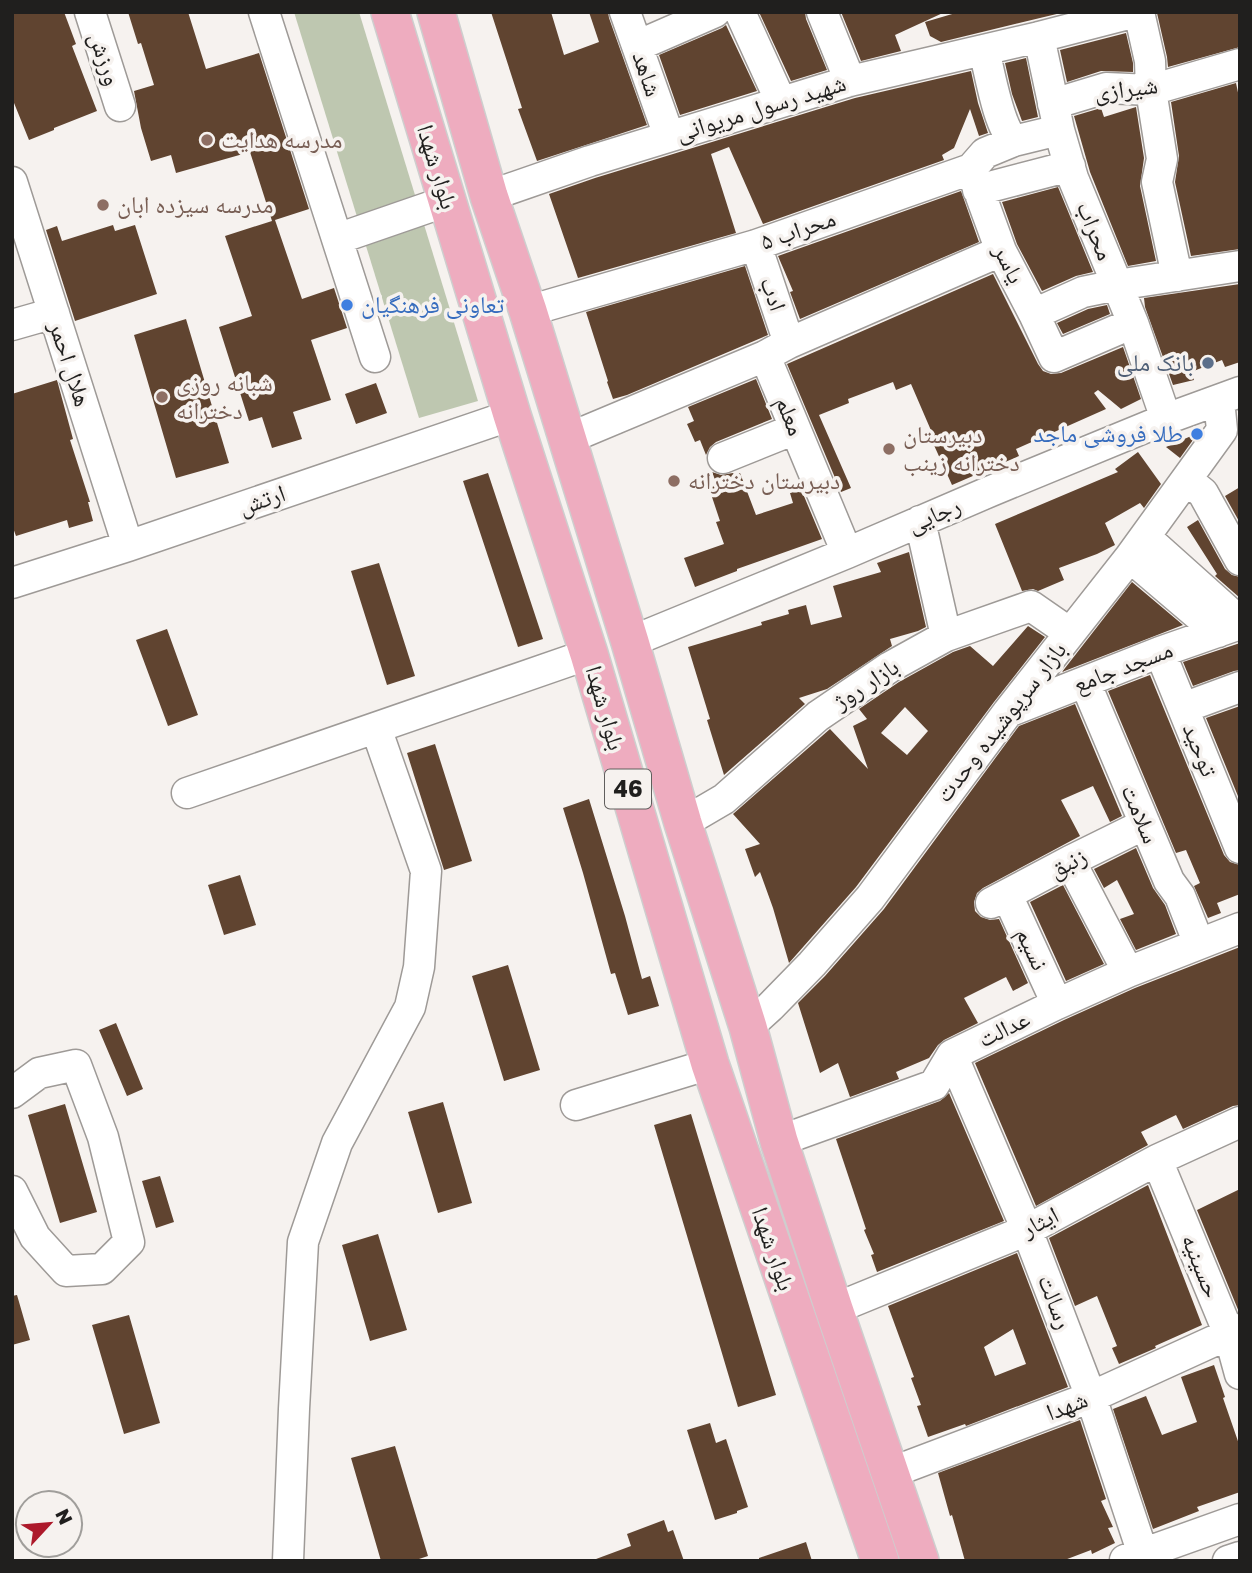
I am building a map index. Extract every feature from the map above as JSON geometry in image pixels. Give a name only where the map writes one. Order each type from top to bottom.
[{"type":"main road","name":"بلوار شهدا","points":[[390,12],[512,415],[589,654],[710,1064],[880,1561]]},
{"type":"main road","name":"بلوار شهدا","points":[[436,12],[489,196],[567,439],[683,823],[748,1027],[779,1140],[920,1561]]},
{"type":"street","name":"ورزش","points":[[90,12],[120,106]]},
{"type":"street","points":[[264,12],[375,357]]},
{"type":"street","name":"شاهد","points":[[625,12],[669,136]]},
{"type":"street","points":[[637,46],[715,12]]},
{"type":"street","points":[[740,12],[781,102]]},
{"type":"street","points":[[822,12],[850,80]]},
{"type":"street","points":[[1129,13],[1150,61],[1151,90],[1161,159],[1157,182],[1177,276]]},
{"type":"street","name":"شهید رسول مریوانی","points":[[489,196],[850,80],[1039,37],[1129,13]]},
{"type":"street","name":"محراب","points":[[1039,37],[1056,117],[1073,178],[1133,323],[1167,419]]},
{"type":"street","points":[[984,50],[1003,122],[1008,135],[1014,141]]},
{"type":"street","name":"شیرازی","points":[[1056,117],[1106,88],[1151,90],[1238,72]]},
{"type":"street","name":"محراب ۵","points":[[527,311],[975,179],[985,153],[1014,141],[1056,117]]},
{"type":"street","points":[[975,179],[1070,166]]},
{"type":"street","name":"یاسر","points":[[975,179],[1001,251],[1054,358],[1133,323]]},
{"type":"street","name":"هلال احمر","points":[[12,181],[128,546]]},
{"type":"street","points":[[337,239],[447,201]]},
{"type":"street","name":"ادب","points":[[756,245],[777,349]]},
{"type":"street","points":[[567,439],[1001,251]]},
{"type":"street","points":[[1034,314],[1083,292],[1240,266]]},
{"type":"street","points":[[12,325],[54,313]]},
{"type":"street","name":"معلم","points":[[777,349],[795,429],[847,553]]},
{"type":"street","name":"رجایی","points":[[630,642],[1167,419],[1229,396]]},
{"type":"street","name":"بازار سرپوشیده وحدت","points":[[748,1027],[812,964],[870,898],[1008,712],[1138,547],[1222,430],[1229,396]]},
{"type":"street","name":"ارتش","points":[[12,583],[512,415]]},
{"type":"street","points":[[723,458],[795,429]]},
{"type":"street","points":[[1187,480],[1203,493],[1240,561]]},
{"type":"street","points":[[920,521],[946,636]]},
{"type":"street","points":[[1138,547],[1232,626]]},
{"type":"street","name":"بازار روژ","points":[[683,823],[724,799],[818,716],[890,667],[946,636],[1031,606],[1070,634]]},
{"type":"street","name":"مسجد جامع","points":[[1008,712],[1232,626]]},
{"type":"street","name":"توحید","points":[[1160,652],[1183,708],[1228,788],[1240,848]]},
{"type":"street","points":[[187,793],[589,654]]},
{"type":"street","name":"سلامت","points":[[1085,682],[1169,881],[1180,897],[1199,944]]},
{"type":"street","points":[[1183,708],[1240,687]]},
{"type":"street","points":[[288,1561],[303,1242],[337,1143],[410,1007],[418,967],[426,871],[376,728]]},
{"type":"street","name":"زنبق","points":[[999,899],[1145,824]]},
{"type":"street","points":[[1070,861],[1128,972]]},
{"type":"street","name":"نسیم","points":[[999,899],[1057,1004]]},
{"type":"street","name":"عدالت","points":[[779,1140],[934,1085],[952,1055],[1128,972],[1240,928]]},
{"type":"street","name":"رسالت","points":[[952,1055],[1027,1230],[1091,1397],[1133,1558]]},
{"type":"street","points":[[576,1105],[710,1064]]},
{"type":"street","points":[[12,1093],[39,1073],[76,1065],[103,1137],[129,1242],[102,1269],[66,1271],[34,1237],[12,1191]]},
{"type":"street","name":"ایثار","points":[[834,1309],[1027,1230],[1157,1160],[1240,1122]]},
{"type":"street","name":"حسینیه","points":[[1157,1160],[1234,1331],[1240,1374]]},
{"type":"street","name":"شهدا","points":[[890,1473],[1091,1397],[1234,1331]]},
{"type":"street","points":[[1133,1558],[1240,1519]]},
{"type":"street","points":[[1228,1561],[1240,1557]]},
{"type":"green space","points":[[294,12],[359,12],[478,401],[419,418]]},
{"type":"building","points":[[12,12],[64,12],[76,44],[72,46],[97,111],[29,140],[12,98]]},
{"type":"building","points":[[128,12],[188,12],[206,69],[259,53],[309,209],[275,220],[302,299],[334,288],[347,328],[311,340],[331,400],[293,412],[302,439],[272,448],[262,417],[249,421],[219,327],[252,316],[225,236],[272,221],[250,152],[176,173],[171,155],[151,161],[134,91],[154,85]]},
{"type":"building","points":[[491,12],[551,12],[564,55],[599,42],[589,12],[608,12],[647,125],[537,161],[518,109],[522,108]]},
{"type":"building","points":[[759,12],[805,12],[827,70],[791,81]]},
{"type":"building","points":[[841,12],[945,12],[895,35],[901,51],[861,61]]},
{"type":"building","points":[[959,12],[1065,12],[941,42],[930,36],[925,22]]},
{"type":"building","points":[[1240,12],[1240,47],[1168,67],[1157,13]]},
{"type":"building","points":[[726,25],[757,91],[680,115],[659,55]]},
{"type":"building","points":[[1126,33],[1133,72],[1101,71],[1067,82],[1060,50]]},
{"type":"building","points":[[1026,58],[1038,117],[1022,121],[1005,63]]},
{"type":"building","points":[[971,71],[988,133],[979,136],[970,109],[954,148],[942,155],[944,160],[763,224],[729,147],[711,154],[736,233],[578,278],[549,194],[855,98]]},
{"type":"building","points":[[1236,83],[1240,102],[1240,249],[1191,256],[1175,182],[1179,156],[1171,102]]},
{"type":"building","points":[[1136,107],[1144,158],[1140,186],[1156,261],[1128,266],[1090,172],[1074,116],[1101,108],[1104,117]]},
{"type":"building","points":[[1058,187],[1093,272],[1076,276],[1042,291],[1017,244],[1002,202]]},
{"type":"building","points":[[961,191],[979,242],[800,319],[790,292],[793,291],[778,256]]},
{"type":"building","points":[[113,225],[115,231],[135,225],[157,294],[75,321],[46,230],[57,226],[62,241]]},
{"type":"building","points":[[745,266],[768,335],[613,399],[586,312]]},
{"type":"building","points":[[993,274],[1043,371],[1061,373],[1123,347],[1141,399],[1121,409],[1098,390],[1094,393],[1106,409],[1016,449],[1019,456],[952,485],[911,384],[896,390],[893,382],[848,399],[849,403],[819,415],[851,488],[841,492],[787,364]]},
{"type":"building","points":[[1240,284],[1240,362],[1225,367],[1222,360],[1191,372],[1194,380],[1173,385],[1144,298]]},
{"type":"building","points":[[1107,305],[1110,314],[1063,334],[1057,323],[1088,309]]},
{"type":"building","points":[[186,319],[229,463],[176,478],[134,335]]},
{"type":"building","points":[[756,379],[772,419],[716,442],[706,455],[700,440],[695,442],[687,424],[694,421],[688,407]]},
{"type":"building","points":[[57,380],[73,439],[70,440],[90,502],[93,521],[69,528],[67,520],[16,536],[12,525],[12,394]]},
{"type":"building","points":[[376,383],[387,413],[356,424],[345,394]]},
{"type":"building","points":[[1198,433],[1180,458],[1166,447]]},
{"type":"building","points":[[1138,452],[1161,484],[1144,508],[1140,503],[1105,523],[1115,545],[1059,568],[1064,580],[1038,591],[1022,591],[995,524],[1118,472],[1115,469]]},
{"type":"building","points":[[712,472],[721,475],[740,473],[756,515],[793,503],[790,493],[801,489],[822,539],[695,587],[684,558],[724,544],[709,488],[717,485]]},
{"type":"building","points":[[488,473],[543,639],[518,647],[463,481]]},
{"type":"building","points":[[1240,487],[1240,523],[1225,496]]},
{"type":"building","points":[[1198,520],[1225,569],[1240,577],[1240,598],[1215,576],[1217,574],[1187,527]]},
{"type":"building","points":[[909,552],[926,627],[890,639],[892,646],[827,689],[799,698],[805,704],[724,775],[688,647],[762,625],[761,622],[789,614],[788,610],[806,605],[811,625],[842,617],[833,586],[881,572],[877,563]]},
{"type":"building","points":[[379,563],[415,676],[387,685],[351,571]]},
{"type":"building","points":[[1132,582],[1183,625],[1062,672]]},
{"type":"building","points":[[1028,626],[1045,637],[856,887],[789,963],[760,872],[755,877],[745,849],[760,844],[733,814],[830,729],[868,769],[853,726],[867,719],[859,709],[899,682],[953,652],[970,646],[993,666]],"holes":[[[905,707],[928,731],[907,755],[881,733]]]},
{"type":"building","points":[[167,629],[198,715],[168,726],[136,640]]},
{"type":"building","points":[[1240,643],[1240,670],[1193,686],[1183,662]]},
{"type":"building","points":[[1150,675],[1224,855],[1230,862],[1240,865],[1240,894],[1217,903],[1221,913],[1208,918],[1194,886],[1200,883],[1186,850],[1176,853],[1108,691]]},
{"type":"building","points":[[1075,704],[1122,816],[1110,822],[1093,786],[1061,800],[1080,836],[983,888],[977,893],[974,902],[975,911],[981,917],[999,919],[1028,983],[1013,991],[1006,977],[964,998],[978,1023],[944,1040],[929,1058],[896,1072],[899,1079],[850,1097],[838,1063],[820,1073],[798,1003],[884,909],[1019,726]]},
{"type":"building","points":[[1240,706],[1240,801],[1206,718]]},
{"type":"building","points":[[435,744],[472,861],[444,870],[407,753]]},
{"type":"building","points":[[589,799],[642,979],[650,976],[659,1006],[628,1015],[615,973],[611,974],[563,808]]},
{"type":"building","points":[[1136,848],[1153,888],[1165,905],[1176,934],[1136,950],[1120,919],[1134,914],[1117,880],[1104,888],[1094,869]]},
{"type":"building","points":[[240,875],[256,925],[224,935],[208,885]]},
{"type":"building","points":[[1063,885],[1104,964],[1066,981],[1030,902]]},
{"type":"building","points":[[1240,947],[1240,1105],[1183,1129],[1176,1115],[1141,1132],[1148,1145],[1036,1206],[975,1063],[1135,988]]},
{"type":"building","points":[[508,965],[540,1070],[504,1081],[472,976]]},
{"type":"building","points":[[116,1023],[143,1089],[127,1096],[99,1030]]},
{"type":"building","points":[[949,1093],[1004,1221],[877,1272],[871,1255],[874,1254],[836,1139],[940,1101]]},
{"type":"building","points":[[443,1102],[472,1203],[438,1213],[408,1112]]},
{"type":"building","points":[[65,1104],[97,1212],[60,1223],[28,1115]]},
{"type":"building","points":[[691,1114],[776,1395],[738,1407],[654,1125]]},
{"type":"building","points":[[160,1176],[174,1222],[156,1228],[142,1181]]},
{"type":"building","points":[[1148,1185],[1202,1325],[1119,1364],[1112,1348],[1117,1346],[1097,1296],[1075,1306],[1049,1238]]},
{"type":"building","points":[[1240,1189],[1240,1312],[1239,1312],[1197,1210]]},
{"type":"building","points":[[378,1234],[407,1330],[370,1341],[342,1245]]},
{"type":"building","points":[[1017,1253],[1068,1387],[966,1426],[965,1424],[928,1437],[917,1406],[921,1405],[911,1378],[914,1377],[888,1306]],"holes":[[[1013,1329],[1026,1364],[995,1376],[984,1347]]]},
{"type":"building","points":[[17,1295],[30,1340],[12,1345],[12,1296]]},
{"type":"building","points":[[129,1315],[160,1423],[124,1434],[92,1325]]},
{"type":"building","points":[[1214,1365],[1240,1447],[1240,1492],[1197,1507],[1199,1511],[1153,1529],[1113,1409],[1146,1396],[1162,1435],[1197,1422],[1181,1377]]},
{"type":"building","points":[[1080,1420],[1106,1499],[1101,1501],[1113,1527],[1108,1528],[1115,1543],[1092,1554],[1091,1550],[1062,1561],[965,1561],[938,1473]]},
{"type":"building","points":[[710,1423],[716,1443],[726,1439],[748,1507],[715,1520],[687,1430]]},
{"type":"building","points":[[395,1446],[428,1556],[413,1561],[381,1561],[351,1458]]},
{"type":"building","points":[[664,1520],[668,1532],[673,1530],[684,1561],[597,1561],[596,1559],[631,1546],[627,1534]]},
{"type":"building","points":[[806,1542],[812,1561],[759,1561],[759,1558]]},
{"type":"place","name":"مدرسه هدایت","points":[[207,140]]},
{"type":"place","name":"مدرسه سیزده ابان","points":[[103,205]]},
{"type":"place","name":"تعاونی فرهنگیان","points":[[347,305]]},
{"type":"place","name":"بانک ملی","points":[[1208,363]]},
{"type":"place","name":"شبانه روزی دخترانه","points":[[162,397]]},
{"type":"place","name":"طلا فروشی ماجد","points":[[1197,434]]},
{"type":"place","name":"دبیرستان دخترانه زینب","points":[[889,449]]},
{"type":"place","name":"دبیرستان دخترانه","points":[[674,481]]}]
